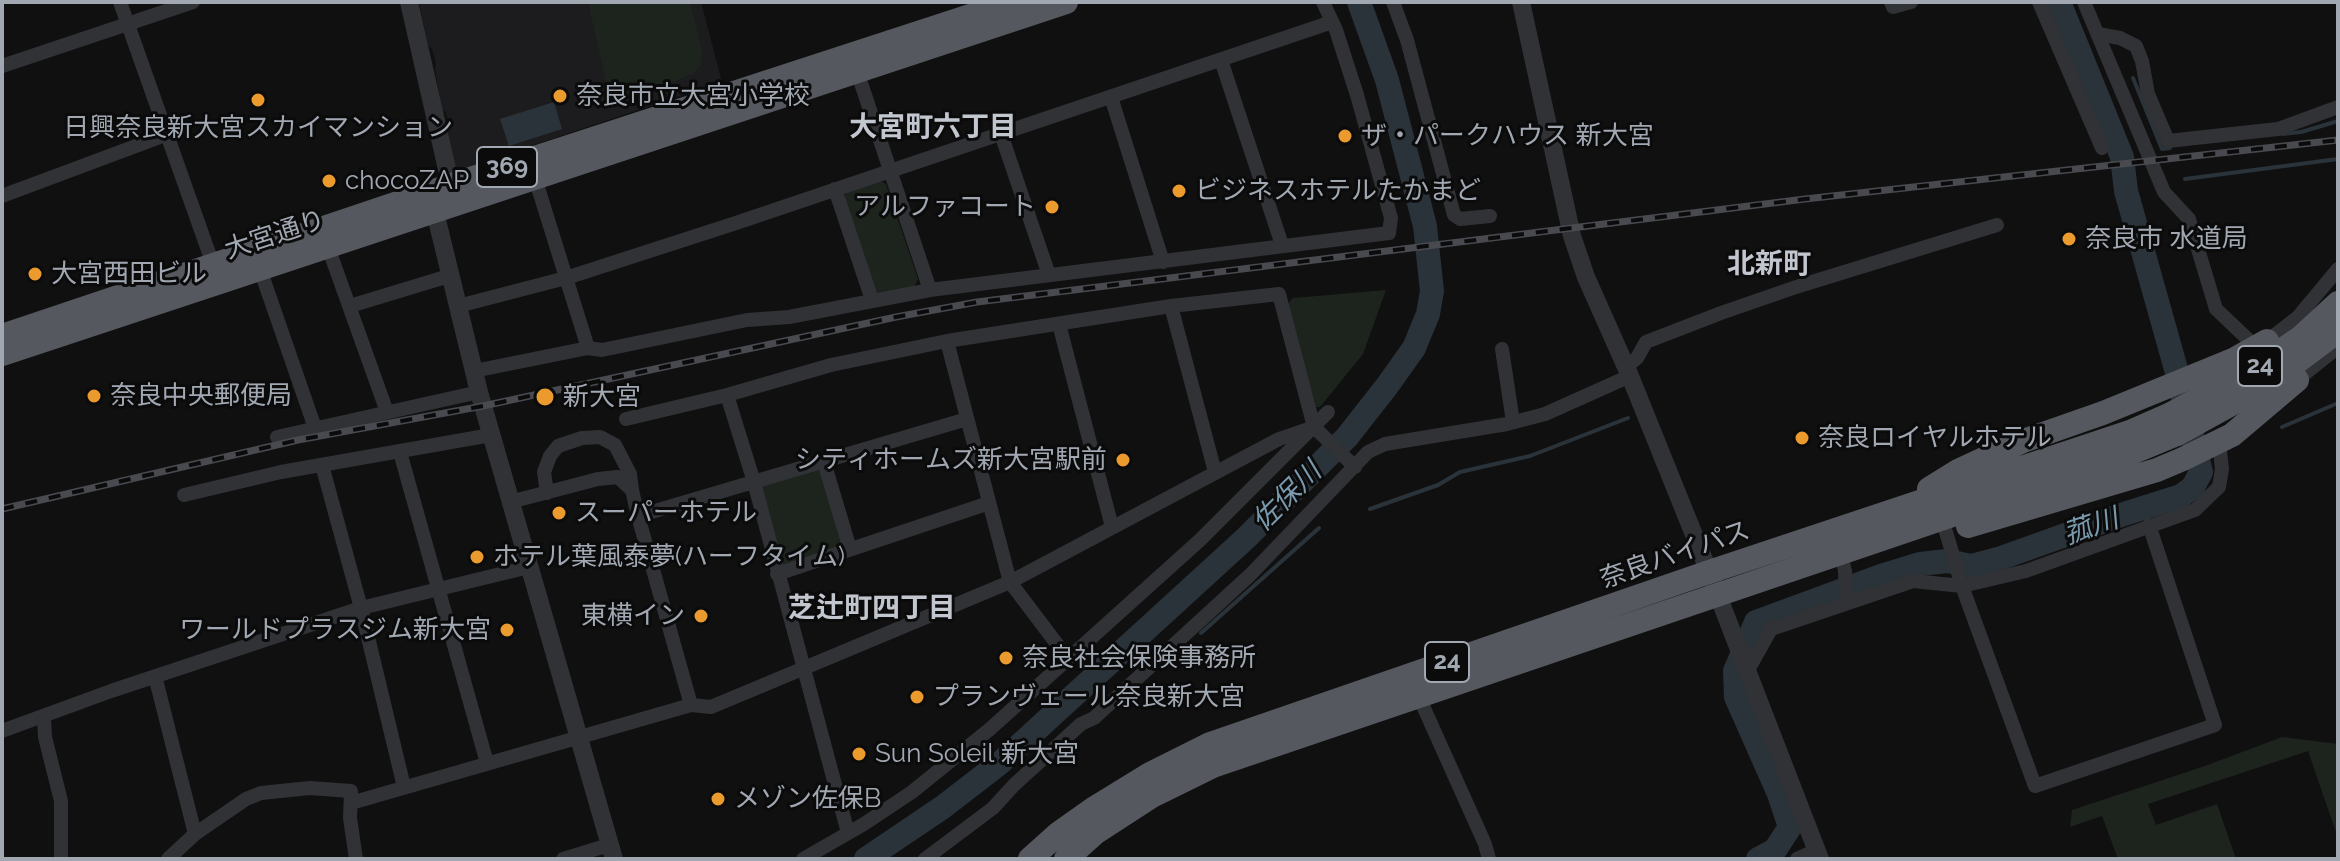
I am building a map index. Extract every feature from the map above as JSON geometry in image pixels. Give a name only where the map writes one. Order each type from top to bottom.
[{"type":"highway","name":"大宮通り","points":[[2,354],[449,186],[1013,2]]},
{"type":"highway","name":"大宮通り","points":[[2,336],[216,274],[260,269],[435,212],[857,71],[981,14],[1066,2]]},
{"type":"highway","name":"奈良バイパス","points":[[1030,859],[1093,809],[1150,774],[1210,744],[1713,583],[1841,554],[2112,461],[2174,424],[2300,338],[2338,303]]},
{"type":"highway","name":"奈良バイパス","points":[[1066,859],[1095,833],[1152,796],[1213,766],[1419,697],[1889,513],[2130,432],[2174,424],[2266,385],[2338,331]]},
{"type":"highway","points":[[1889,513],[1971,465],[2023,441],[2165,388],[2235,359],[2262,344]]},
{"type":"highway","points":[[1841,554],[1883,549],[2157,470],[2216,444],[2260,413],[2297,380]]},
{"type":"street","points":[[120,2],[216,274]]},
{"type":"street","points":[[2,66],[193,2]]},
{"type":"street","points":[[409,2],[449,186],[435,212],[479,392],[612,852],[563,859]]},
{"type":"street","points":[[474,371],[588,348],[602,350],[747,320],[789,317],[930,290],[1389,233],[1391,218],[1357,95],[1323,2]]},
{"type":"street","points":[[1393,2],[1407,40],[1454,215],[1460,219],[1490,216]]},
{"type":"street","points":[[1521,2],[1572,236],[1586,277],[1628,372],[1747,668],[1818,855],[1797,859]]},
{"type":"street","points":[[1891,2],[1893,7],[1911,2]]},
{"type":"street","points":[[2039,2],[2102,148]]},
{"type":"street","points":[[2084,2],[2164,192],[2189,219],[2216,309],[2262,344],[2297,380],[2338,347]]},
{"type":"street","points":[[458,306],[566,278],[1332,22]]},
{"type":"street","points":[[2098,34],[2120,38],[2136,46],[2148,94],[2168,141],[2278,129],[2338,107]]},
{"type":"street","points":[[1221,60],[1282,245]]},
{"type":"street","points":[[857,71],[930,290]]},
{"type":"street","points":[[1111,97],[1163,262]]},
{"type":"street","points":[[2,196],[168,134]]},
{"type":"street","points":[[1001,134],[1049,275]]},
{"type":"street","points":[[535,178],[588,348]]},
{"type":"street","points":[[835,189],[872,300]]},
{"type":"street","points":[[925,859],[993,808],[1081,724],[1094,718],[1250,575],[1368,452],[1385,444],[1545,414],[1628,372],[1646,342],[1799,286],[1997,225]]},
{"type":"street","points":[[328,247],[387,412]]},
{"type":"street","points":[[260,269],[315,428]]},
{"type":"street","points":[[2262,344],[2298,317],[2338,269]]},
{"type":"street","points":[[350,306],[452,275]]},
{"type":"street","points":[[626,419],[727,395],[831,365],[947,341],[1171,306],[1279,294],[1316,429],[1354,465]]},
{"type":"street","points":[[1171,306],[1215,472]]},
{"type":"street","points":[[1059,324],[1112,527]]},
{"type":"street","points":[[947,341],[1010,582],[1069,660]]},
{"type":"street","points":[[1502,349],[1513,422]]},
{"type":"street","points":[[277,437],[479,392]]},
{"type":"street","points":[[727,395],[754,482],[848,833]]},
{"type":"street","points":[[803,859],[912,792],[990,729],[1200,540],[1316,429],[1328,412]]},
{"type":"street","points":[[638,516],[967,419]]},
{"type":"street","points":[[351,803],[691,705],[711,707],[1010,582],[1279,439],[1316,429]]},
{"type":"street","points":[[184,495],[322,465],[491,435]]},
{"type":"street","points":[[547,493],[544,472],[558,446],[582,438],[600,437],[615,445],[630,474],[638,516],[691,705]]},
{"type":"street","points":[[1747,668],[1771,629],[1913,581],[1962,586],[2026,571],[2195,510],[2219,487],[2222,469],[2216,444]]},
{"type":"street","points":[[400,452],[487,763]]},
{"type":"street","points":[[824,462],[850,549]]},
{"type":"street","points":[[322,465],[361,608],[404,787]]},
{"type":"street","points":[[510,502],[598,479],[618,477],[632,490]]},
{"type":"street","points":[[777,574],[989,503]]},
{"type":"street","points":[[1946,532],[1962,586],[2035,786],[2215,725],[2149,525]]},
{"type":"street","points":[[1841,554],[1846,604]]},
{"type":"street","points":[[2,731],[155,676],[361,608],[529,567]]},
{"type":"street","points":[[155,676],[195,834]]},
{"type":"street","points":[[1419,697],[1489,859]]},
{"type":"street","points":[[44,716],[45,737],[61,801],[61,859]]},
{"type":"street","points":[[168,859],[227,810],[261,793],[310,788],[351,791],[351,834],[356,859]]},
{"type":"shaded area","name":"奈良市立大宮小学校","points":[[419,2],[701,2],[722,82],[456,171],[446,129],[449,126],[446,112],[442,110],[436,64],[428,45]]},
{"type":"shaded area","points":[[588,2],[690,2],[702,50],[701,65],[668,88],[652,85],[605,96],[602,87],[607,85]]},
{"type":"shaded area","points":[[554,102],[562,129],[509,146],[500,119]]},
{"type":"shaded area","points":[[879,180],[886,184],[918,279],[914,287],[879,294],[872,289],[842,200],[846,192]]},
{"type":"shaded area","points":[[1386,290],[1363,354],[1320,407],[1316,407],[1287,305],[1293,298]]},
{"type":"shaded area","points":[[821,468],[843,548],[780,565],[759,491],[763,484]]},
{"type":"shaded area","points":[[2282,737],[2338,744],[2338,838],[2308,751],[2148,804],[2156,825],[2217,804],[2236,859],[2118,859],[2102,816],[2070,827],[2072,810]]},
{"type":"waterway","name":"佐保川","points":[[866,859],[943,807],[1000,763],[1246,538],[1347,437],[1414,348],[1428,314],[1432,291],[1425,226],[1387,80],[1359,2]]},
{"type":"waterway","name":"菰川","points":[[1758,859],[1775,850],[1790,827],[1779,794],[1736,697],[1735,671],[1756,622],[1920,564],[1947,561],[1971,566],[2001,558],[2181,496],[2193,487],[2201,472],[2176,369],[2126,191],[2122,157],[2059,2]]},
{"type":"waterway","points":[[2133,78],[2162,149],[2170,148]]},
{"type":"waterway","points":[[2282,134],[2338,121]]},
{"type":"waterway","points":[[2185,179],[2338,159]]},
{"type":"waterway","points":[[2282,427],[2338,403]]},
{"type":"waterway","points":[[1370,509],[1438,485],[1460,472],[1530,456],[1628,418]]},
{"type":"waterway","points":[[1201,633],[1319,528]]},
{"type":"railway","points":[[2,509],[298,440],[483,406],[977,302],[1805,199],[2338,140]]},
{"type":"place","name":"奈良市立大宮小学校","points":[[560,96]]},
{"type":"place","name":"日興奈良新大宮スカイマンション","points":[[258,100]]},
{"type":"place","name":"ザ・パークハウス 新大宮","points":[[1345,136]]},
{"type":"place","name":"chocoZAP","points":[[329,181]]},
{"type":"place","name":"ビジネスホテルたかまど","points":[[1179,191]]},
{"type":"place","name":"アルファコート","points":[[1052,207]]},
{"type":"place","name":"奈良市 水道局","points":[[2069,239]]},
{"type":"place","name":"大宮西田ビル","points":[[35,274]]},
{"type":"place","name":"奈良中央郵便局","points":[[94,396]]},
{"type":"place","name":"新大宮","points":[[545,397]]},
{"type":"place","name":"奈良ロイヤルホテル","points":[[1802,438]]},
{"type":"place","name":"シティホームズ新大宮駅前","points":[[1123,460]]},
{"type":"place","name":"スーパーホテル","points":[[559,513]]},
{"type":"place","name":"ホテル葉風泰夢(ハーフタイム)","points":[[477,557]]},
{"type":"place","name":"東横イン","points":[[701,616]]},
{"type":"place","name":"ワールドプラスジム新大宮","points":[[507,630]]},
{"type":"place","name":"奈良社会保険事務所","points":[[1006,658]]},
{"type":"place","name":"プランヴェール奈良新大宮","points":[[917,697]]},
{"type":"place","name":"Sun Soleil 新大宮","points":[[859,754]]},
{"type":"place","name":"メゾン佐保B","points":[[718,799]]},
{"type":"district","name":"大宮町六丁目","points":[[933,128]]},
{"type":"district","name":"北新町","points":[[1769,265]]},
{"type":"district","name":"芝辻町四丁目","points":[[872,609]]}]
